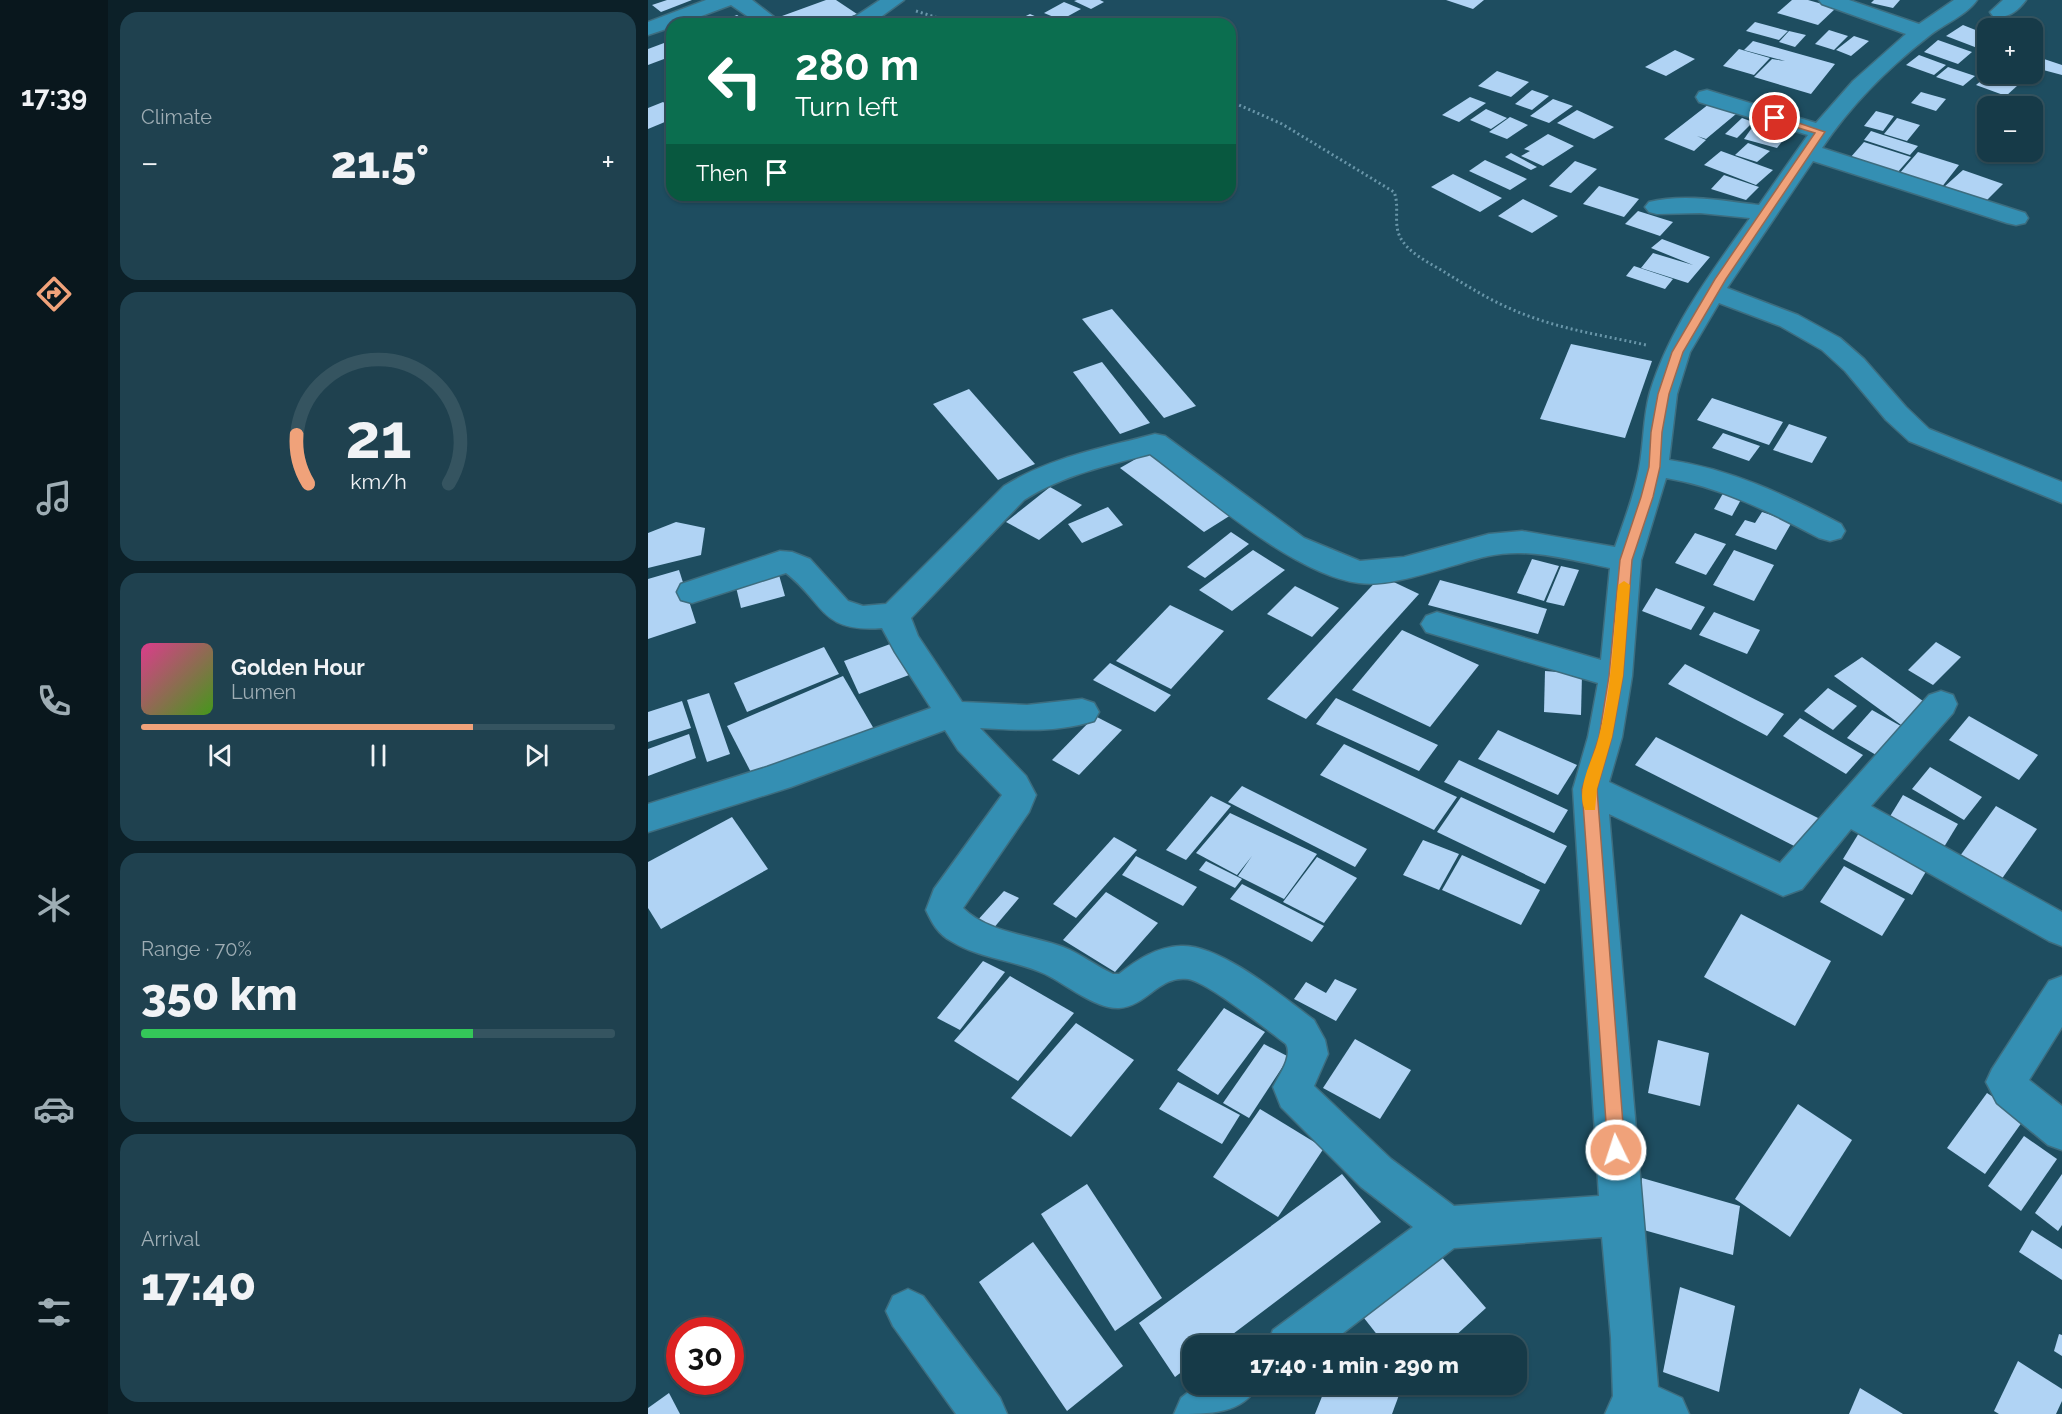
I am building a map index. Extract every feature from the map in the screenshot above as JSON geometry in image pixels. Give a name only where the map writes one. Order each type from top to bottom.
[{"type":"street","points":[[677,18],[725,0]]},
{"type":"street","points":[[738,0],[764,18]]},
{"type":"street","points":[[1829,0],[1921,32]]},
{"type":"street","points":[[1644,1410],[1633,1338],[1620,1215],[1590,789],[1605,737],[1616,676],[1626,560],[1647,497],[1654,467],[1663,394],[1677,352],[1712,291],[1814,142],[1861,86],[1921,32],[1967,0]]},
{"type":"street","points":[[866,18],[892,1]]},
{"type":"street","points":[[648,29],[666,22]]},
{"type":"street","points":[[1707,97],[1814,142],[2016,218]]},
{"type":"street","points":[[1657,207],[1700,206],[1767,213]]},
{"type":"street","points":[[1712,291],[1798,325],[1831,344],[1855,365],[1904,422],[1919,435],[2062,493]]},
{"type":"street","points":[[692,592],[780,562],[792,563],[799,567],[837,609],[861,618],[895,615],[1025,484],[1064,469],[1155,443],[1293,545],[1341,567],[1360,572],[1404,568],[1489,545],[1522,541],[1626,560]]},
{"type":"street","points":[[1654,467],[1689,471],[1726,481],[1772,499],[1830,531]]},
{"type":"street","points":[[895,615],[899,632],[970,741],[1014,786],[1019,795],[1017,802],[947,900],[944,910],[947,919],[980,938],[1054,960],[1076,970],[1105,988],[1118,991],[1127,989],[1146,974],[1169,963],[1195,964],[1212,972],[1300,1032],[1309,1043],[1310,1052],[1293,1087],[1295,1094],[1376,1173],[1447,1227]]},
{"type":"street","points":[[1437,624],[1616,676]]},
{"type":"street","points":[[1590,789],[1776,880],[1783,881],[1790,878],[1941,704]]},
{"type":"street","points":[[648,818],[779,777],[952,714],[1027,718],[1082,712]]},
{"type":"street","points":[[1847,810],[2062,930]]},
{"type":"street","points":[[2062,993],[2006,1082],[2011,1090],[2062,1131]]},
{"type":"street","points":[[1304,1335],[1447,1227],[1490,1226],[1620,1215]]},
{"type":"street","points":[[908,1311],[984,1414]]},
{"type":"street","points":[[1197,1414],[1222,1395]]},
{"type":"path","points":[[892,1],[940,18]]},
{"type":"path","points":[[1236,104],[1282,124],[1394,192],[1400,201],[1396,229],[1401,238],[1417,255],[1464,284],[1510,309],[1545,321],[1677,352]]},
{"type":"building","points":[[667,0],[692,0],[661,12],[652,5]]},
{"type":"building","points":[[826,0],[836,0],[857,14],[846,18],[785,18],[782,16]]},
{"type":"building","points":[[1446,0],[1484,0],[1473,9]]},
{"type":"building","points":[[1792,0],[1808,0],[1836,8],[1818,25],[1777,13]]},
{"type":"building","points":[[1874,0],[1900,0],[1893,8],[1871,3]]},
{"type":"building","points":[[1074,1],[1104,2],[1091,9]]},
{"type":"building","points":[[1064,2],[1081,9],[1065,18],[1056,18],[1044,13]]},
{"type":"building","points":[[1030,14],[1039,18],[1022,18]]},
{"type":"building","points":[[1755,22],[1788,31],[1779,40],[1746,31]]},
{"type":"building","points":[[1963,25],[1977,31],[1977,48],[1946,36]]},
{"type":"building","points":[[1829,30],[1848,36],[1834,50],[1815,44]]},
{"type":"building","points":[[1789,31],[1806,35],[1795,47],[1779,42]]},
{"type":"building","points":[[1854,36],[1869,41],[1851,56],[1836,50]]},
{"type":"building","points":[[1938,40],[1972,52],[1958,64],[1924,52]]},
{"type":"building","points":[[1753,41],[1835,64],[1811,94],[1754,77],[1772,59],[1785,61],[1744,50]]},
{"type":"building","points":[[666,42],[666,58],[648,65],[648,49]]},
{"type":"building","points":[[1739,49],[1770,58],[1754,75],[1723,66]]},
{"type":"building","points":[[1675,50],[1695,59],[1666,76],[1645,67]]},
{"type":"building","points":[[1919,55],[1946,65],[1934,75],[1906,65]]},
{"type":"building","points":[[2043,59],[2062,65],[2062,75],[2043,70]]},
{"type":"building","points":[[1948,67],[1975,76],[1963,86],[1936,77]]},
{"type":"building","points":[[1497,71],[1529,82],[1511,97],[1478,86]]},
{"type":"building","points":[[1977,84],[2019,84],[2006,96]]},
{"type":"building","points":[[1532,90],[1549,96],[1532,110],[1515,104]]},
{"type":"building","points":[[1921,92],[1946,99],[1936,111],[1911,103]]},
{"type":"building","points":[[1470,97],[1486,103],[1459,122],[1442,115]]},
{"type":"building","points":[[1553,99],[1573,106],[1549,123],[1530,116]]},
{"type":"building","points":[[663,102],[666,104],[666,122],[648,129],[648,108]]},
{"type":"building","points":[[1709,104],[1736,114],[1706,139],[1697,136],[1706,140],[1694,151],[1664,139]]},
{"type":"building","points":[[1486,109],[1507,118],[1491,129],[1470,120]]},
{"type":"building","points":[[1577,110],[1614,127],[1594,139],[1557,123]]},
{"type":"building","points":[[1876,111],[1894,116],[1883,131],[1864,126]]},
{"type":"building","points":[[1510,117],[1528,125],[1507,139],[1489,132]]},
{"type":"building","points":[[1742,118],[1753,122],[1737,138],[1725,134]]},
{"type":"building","points":[[1897,118],[1920,125],[1907,141],[1884,134]]},
{"type":"building","points":[[1756,122],[1790,131],[1777,148],[1744,139]]},
{"type":"building","points":[[1871,131],[1918,146],[1910,155],[1864,140]]},
{"type":"building","points":[[1548,134],[1574,146],[1543,166],[1521,156],[1530,151],[1524,149]]},
{"type":"building","points":[[1864,142],[1911,157],[1897,173],[1850,158]]},
{"type":"building","points":[[1748,143],[1770,151],[1757,162],[1735,155]]},
{"type":"building","points":[[1721,151],[1773,170],[1756,185],[1704,165]]},
{"type":"building","points":[[1918,152],[1959,165],[1941,188],[1899,174]]},
{"type":"building","points":[[1511,153],[1537,167],[1531,170],[1505,157]]},
{"type":"building","points":[[1485,160],[1527,179],[1510,190],[1469,171]]},
{"type":"building","points":[[1575,161],[1597,169],[1571,193],[1549,186]]},
{"type":"building","points":[[1963,170],[2003,184],[1985,202],[1944,187]]},
{"type":"building","points":[[1453,174],[1502,198],[1480,212],[1431,187]]},
{"type":"building","points":[[1724,175],[1759,187],[1746,200],[1711,189]]},
{"type":"building","points":[[1599,186],[1639,199],[1624,217],[1583,204]]},
{"type":"building","points":[[1523,199],[1558,216],[1532,233],[1498,216]]},
{"type":"building","points":[[1638,211],[1673,222],[1660,236],[1625,224]]},
{"type":"building","points":[[1662,239],[1710,257],[1688,283],[1641,268],[1653,253],[1693,265],[1651,248]]},
{"type":"building","points":[[1634,266],[1673,279],[1665,289],[1626,276]]},
{"type":"building","points":[[1112,309],[1196,406],[1164,418],[1082,319]]},
{"type":"building","points":[[1571,344],[1652,361],[1625,438],[1540,419]]},
{"type":"building","points":[[1102,362],[1150,423],[1120,434],[1073,372]]},
{"type":"building","points":[[969,389],[1035,464],[998,480],[933,404]]},
{"type":"building","points":[[1712,398],[1783,422],[1769,445],[1697,420]]},
{"type":"building","points":[[1789,424],[1827,437],[1812,463],[1773,450]]},
{"type":"building","points":[[1723,433],[1760,446],[1749,461],[1712,448]]},
{"type":"building","points":[[1148,452],[1231,515],[1204,532],[1120,468]]},
{"type":"building","points":[[1050,487],[1082,505],[1039,540],[1006,522]]},
{"type":"building","points":[[1725,490],[1743,496],[1732,516],[1714,509]]},
{"type":"building","points":[[1108,507],[1123,525],[1082,543],[1068,524]]},
{"type":"building","points":[[1762,512],[1792,522],[1776,550],[1735,535],[1745,520],[1755,523]]},
{"type":"building","points":[[676,522],[705,528],[701,555],[648,568],[648,533]]},
{"type":"building","points":[[1231,532],[1249,544],[1205,578],[1187,567]]},
{"type":"building","points":[[1695,533],[1726,544],[1706,575],[1675,563]]},
{"type":"building","points":[[1253,550],[1285,570],[1232,611],[1199,590]]},
{"type":"building","points":[[1734,550],[1774,565],[1754,601],[1713,585]]},
{"type":"building","points":[[1532,559],[1559,566],[1544,601],[1517,593]]},
{"type":"building","points":[[1561,566],[1579,570],[1564,606],[1546,602]]},
{"type":"building","points":[[679,570],[696,623],[648,639],[648,579]]},
{"type":"building","points":[[779,575],[785,596],[741,608],[736,587]]},
{"type":"building","points":[[1381,576],[1419,594],[1306,719],[1267,699]]},
{"type":"building","points":[[1440,580],[1547,609],[1538,634],[1428,605]]},
{"type":"building","points":[[1295,586],[1339,608],[1312,637],[1267,614]]},
{"type":"building","points":[[1656,588],[1705,607],[1691,630],[1642,611]]},
{"type":"building","points":[[1170,605],[1224,631],[1171,689],[1116,661]]},
{"type":"building","points":[[1714,612],[1760,630],[1747,654],[1699,635]]},
{"type":"building","points":[[1402,630],[1479,665],[1430,727],[1352,690]]},
{"type":"building","points":[[1936,642],[1961,657],[1933,685],[1908,670]]},
{"type":"building","points":[[893,643],[909,675],[859,694],[844,661]]},
{"type":"building","points":[[824,647],[839,674],[747,712],[734,683]]},
{"type":"building","points":[[1862,657],[1934,709],[1908,730],[1834,676]]},
{"type":"building","points":[[1110,663],[1171,695],[1155,712],[1093,680]]},
{"type":"building","points":[[1685,664],[1784,714],[1767,736],[1668,684]]},
{"type":"building","points":[[1545,671],[1582,674],[1581,715],[1544,712]]},
{"type":"building","points":[[843,676],[874,729],[756,782],[727,726]]},
{"type":"building","points":[[1828,688],[1857,706],[1833,730],[1804,711]]},
{"type":"building","points":[[709,693],[730,754],[707,762],[687,700]]},
{"type":"building","points":[[1336,698],[1438,745],[1419,771],[1316,724]]},
{"type":"building","points":[[682,701],[691,728],[648,742],[648,712]]},
{"type":"building","points":[[1872,710],[1908,730],[1883,759],[1847,738]]},
{"type":"building","points":[[1095,716],[1122,730],[1079,775],[1052,760]]},
{"type":"building","points":[[1969,716],[2038,755],[2019,780],[1949,740]]},
{"type":"building","points":[[1800,718],[1863,755],[1846,774],[1783,736]]},
{"type":"building","points":[[1498,730],[1577,765],[1558,795],[1478,759]]},
{"type":"building","points":[[689,734],[696,758],[648,776],[648,749]]},
{"type":"building","points":[[1656,737],[1822,820],[1804,851],[1635,765]]},
{"type":"building","points":[[1344,744],[1457,797],[1434,830],[1320,775]]},
{"type":"building","points":[[1459,760],[1568,810],[1554,833],[1444,782]]},
{"type":"building","points":[[1930,767],[1982,797],[1964,820],[1912,789]]},
{"type":"building","points":[[1242,786],[1367,849],[1355,867],[1228,802]]},
{"type":"building","points":[[1903,795],[1958,824],[1944,847],[1889,818]]},
{"type":"building","points":[[1211,796],[1231,806],[1186,860],[1166,850]]},
{"type":"building","points":[[1461,797],[1567,846],[1545,884],[1437,832]]},
{"type":"building","points":[[1996,806],[2037,829],[2001,880],[1960,856]]},
{"type":"building","points":[[1230,813],[1317,854],[1284,899],[1238,876],[1252,856],[1237,875],[1196,853]]},
{"type":"building","points":[[732,817],[768,869],[661,929],[648,908],[648,862]]},
{"type":"building","points":[[1862,828],[1931,863],[1912,895],[1843,859]]},
{"type":"building","points":[[1114,837],[1137,850],[1076,918],[1053,904]]},
{"type":"building","points":[[1423,840],[1459,854],[1439,890],[1403,875]]},
{"type":"building","points":[[1462,855],[1540,890],[1521,925],[1442,890]]},
{"type":"building","points":[[1136,856],[1197,887],[1183,906],[1122,875]]},
{"type":"building","points":[[1317,857],[1357,878],[1324,923],[1283,902]]},
{"type":"building","points":[[1206,861],[1242,879],[1235,888],[1199,870]]},
{"type":"building","points":[[1844,866],[1905,899],[1882,936],[1820,902]]},
{"type":"building","points":[[1242,884],[1324,926],[1312,942],[1230,899]]},
{"type":"building","points":[[1004,891],[1019,898],[992,930],[976,922]]},
{"type":"building","points":[[1106,892],[1158,923],[1115,972],[1063,940]]},
{"type":"building","points":[[1741,914],[1831,961],[1795,1026],[1704,977]]},
{"type":"building","points":[[983,961],[1005,972],[960,1030],[937,1018]]},
{"type":"building","points":[[1010,976],[1074,1013],[1018,1081],[954,1041]]},
{"type":"building","points":[[1335,979],[1357,989],[1336,1021],[1294,999],[1306,982],[1326,993]]},
{"type":"building","points":[[1224,1008],[1265,1032],[1218,1095],[1177,1070]]},
{"type":"building","points":[[1076,1023],[1134,1060],[1071,1137],[1011,1098]]},
{"type":"building","points":[[1355,1039],[1411,1070],[1380,1119],[1323,1088]]},
{"type":"building","points":[[1658,1040],[1709,1053],[1700,1106],[1648,1093]]},
{"type":"building","points":[[1264,1044],[1289,1057],[1249,1118],[1223,1103]]},
{"type":"building","points":[[1178,1082],[1240,1115],[1222,1144],[1159,1109]]},
{"type":"building","points":[[1987,1093],[2025,1118],[1985,1174],[1947,1148]]},
{"type":"building","points":[[1798,1104],[1852,1140],[1790,1237],[1735,1199]]},
{"type":"building","points":[[1260,1109],[1324,1148],[1278,1217],[1213,1177]]},
{"type":"building","points":[[2024,1136],[2057,1159],[2021,1211],[1988,1186]]},
{"type":"building","points":[[1342,1174],[1381,1222],[1232,1335],[1182,1335],[1182,1372],[1175,1377],[1139,1323]]},
{"type":"building","points":[[2062,1174],[2062,1225],[2058,1231],[2035,1213]]},
{"type":"building","points":[[1642,1178],[1740,1206],[1733,1255],[1633,1227]]},
{"type":"building","points":[[1087,1184],[1162,1298],[1115,1331],[1041,1214]]},
{"type":"building","points":[[2032,1230],[2062,1249],[2062,1280],[2019,1252]]},
{"type":"building","points":[[1033,1242],[1123,1366],[1067,1411],[979,1282]]},
{"type":"building","points":[[1439,1254],[1486,1308],[1456,1335],[1377,1335],[1364,1318]]},
{"type":"building","points":[[1680,1287],[1735,1306],[1719,1392],[1663,1372]]},
{"type":"building","points":[[2059,1334],[2062,1335],[2062,1356],[2054,1351]]},
{"type":"building","points":[[2018,1361],[2062,1389],[2062,1401],[2056,1414],[1999,1414],[1994,1411]]},
{"type":"building","points":[[1860,1388],[1903,1414],[1849,1414]]},
{"type":"building","points":[[666,1395],[670,1395],[680,1414],[648,1414],[648,1408]]},
{"type":"building","points":[[1323,1395],[1399,1395],[1392,1414],[1315,1414]]},
{"type":"slow traffic","points":[[1590,806],[1590,789],[1605,737],[1616,676],[1624,585]]},
{"type":"route","points":[[1616,1150],[1590,820],[1590,789],[1605,737],[1616,676],[1626,560],[1647,497],[1654,467],[1663,394],[1677,352],[1712,291],[1821,132],[1775,118]]}]
